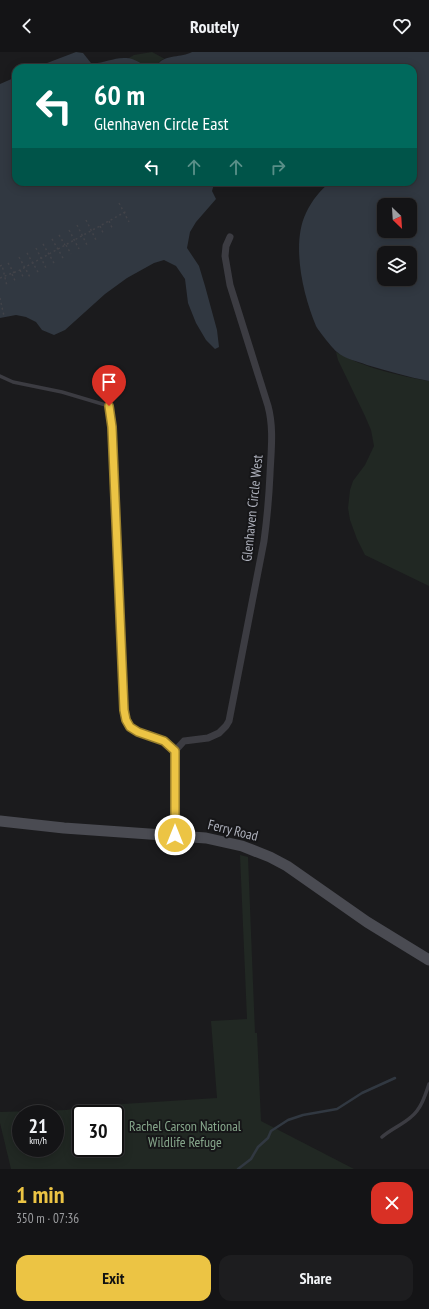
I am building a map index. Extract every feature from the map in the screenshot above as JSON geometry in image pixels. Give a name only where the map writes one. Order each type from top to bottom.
[{"type":"main road","name":"Ferry Road","points":[[0,821],[64,828],[206,838],[226,842],[258,852],[287,866],[368,922],[429,960]]},
{"type":"street","name":"Glenhaven Circle West","points":[[175,751],[184,741],[208,738],[219,733],[229,721],[267,523],[272,452],[270,415],[230,285],[225,256],[226,246],[230,237]]},
{"type":"street","points":[[109,406],[113,435],[125,716],[127,723],[133,730],[164,741],[175,751],[175,835]]},
{"type":"lane","points":[[0,376],[13,382],[62,392],[109,406]]},
{"type":"lane","points":[[382,1137],[410,1118],[417,1111],[423,1101],[429,1084]]},
{"type":"path","points":[[120,203],[126,212],[129,222]]},
{"type":"path","points":[[0,278],[25,268],[126,212]]},
{"type":"path","points":[[86,220],[96,240]]},
{"type":"path","points":[[109,221],[114,230]]},
{"type":"path","points":[[77,225],[87,245]]},
{"type":"path","points":[[99,226],[104,236]]},
{"type":"path","points":[[69,230],[79,249]]},
{"type":"path","points":[[59,235],[71,254]]},
{"type":"path","points":[[52,239],[63,258]]},
{"type":"path","points":[[43,244],[54,263]]},
{"type":"path","points":[[36,248],[46,268]]},
{"type":"path","points":[[27,253],[38,272]]},
{"type":"path","points":[[19,257],[30,277]]},
{"type":"path","points":[[8,263],[16,283]]},
{"type":"path","points":[[0,266],[2,265],[8,286]]},
{"type":"path","points":[[20,270],[24,279]]},
{"type":"path","points":[[0,298],[4,316]]},
{"type":"green space","points":[[152,52],[165,59],[161,60],[158,64],[140,64],[129,58],[134,55]]},
{"type":"green space","points":[[336,352],[357,362],[381,370],[429,381],[429,586],[365,555],[357,539],[350,520],[348,508],[350,490],[353,481],[365,465],[374,446],[371,430],[338,360]]},
{"type":"green space","name":"Rachel Carson National Wildlife Refuge","points":[[240,855],[248,857],[255,1033],[257,1033],[261,1121],[354,1169],[11,1169],[0,1123],[0,1112],[12,1112],[12,1157],[64,1157],[64,1110],[72,1109],[72,1157],[124,1157],[124,1105],[107,1105],[217,1098],[211,1021],[247,1019]]},
{"type":"shaded area","points":[[76,52],[83,53],[91,63],[117,58],[130,59],[142,64],[44,64]]},
{"type":"shaded area","points":[[192,52],[429,52],[429,381],[351,360],[335,350],[317,328],[311,314],[303,285],[299,254],[299,239],[302,225],[306,213],[316,196],[326,186],[417,186],[417,64],[158,64],[169,57]]},
{"type":"shaded area","points":[[12,79],[12,186],[213,186],[212,191],[216,199],[196,222],[190,232],[187,248],[199,266],[217,330],[219,347],[215,349],[206,340],[196,323],[188,303],[185,279],[176,266],[164,260],[154,263],[127,278],[105,294],[65,330],[54,335],[42,330],[36,322],[26,317],[16,315],[0,318],[0,84]]},
{"type":"waterway","points":[[238,1169],[251,1159],[258,1147],[268,1138],[271,1131],[288,1120],[303,1115],[337,1109],[362,1093],[395,1078]]},
{"type":"route","points":[[109,406],[112,427],[124,710],[127,723],[133,730],[164,741],[175,751],[175,835]]}]
